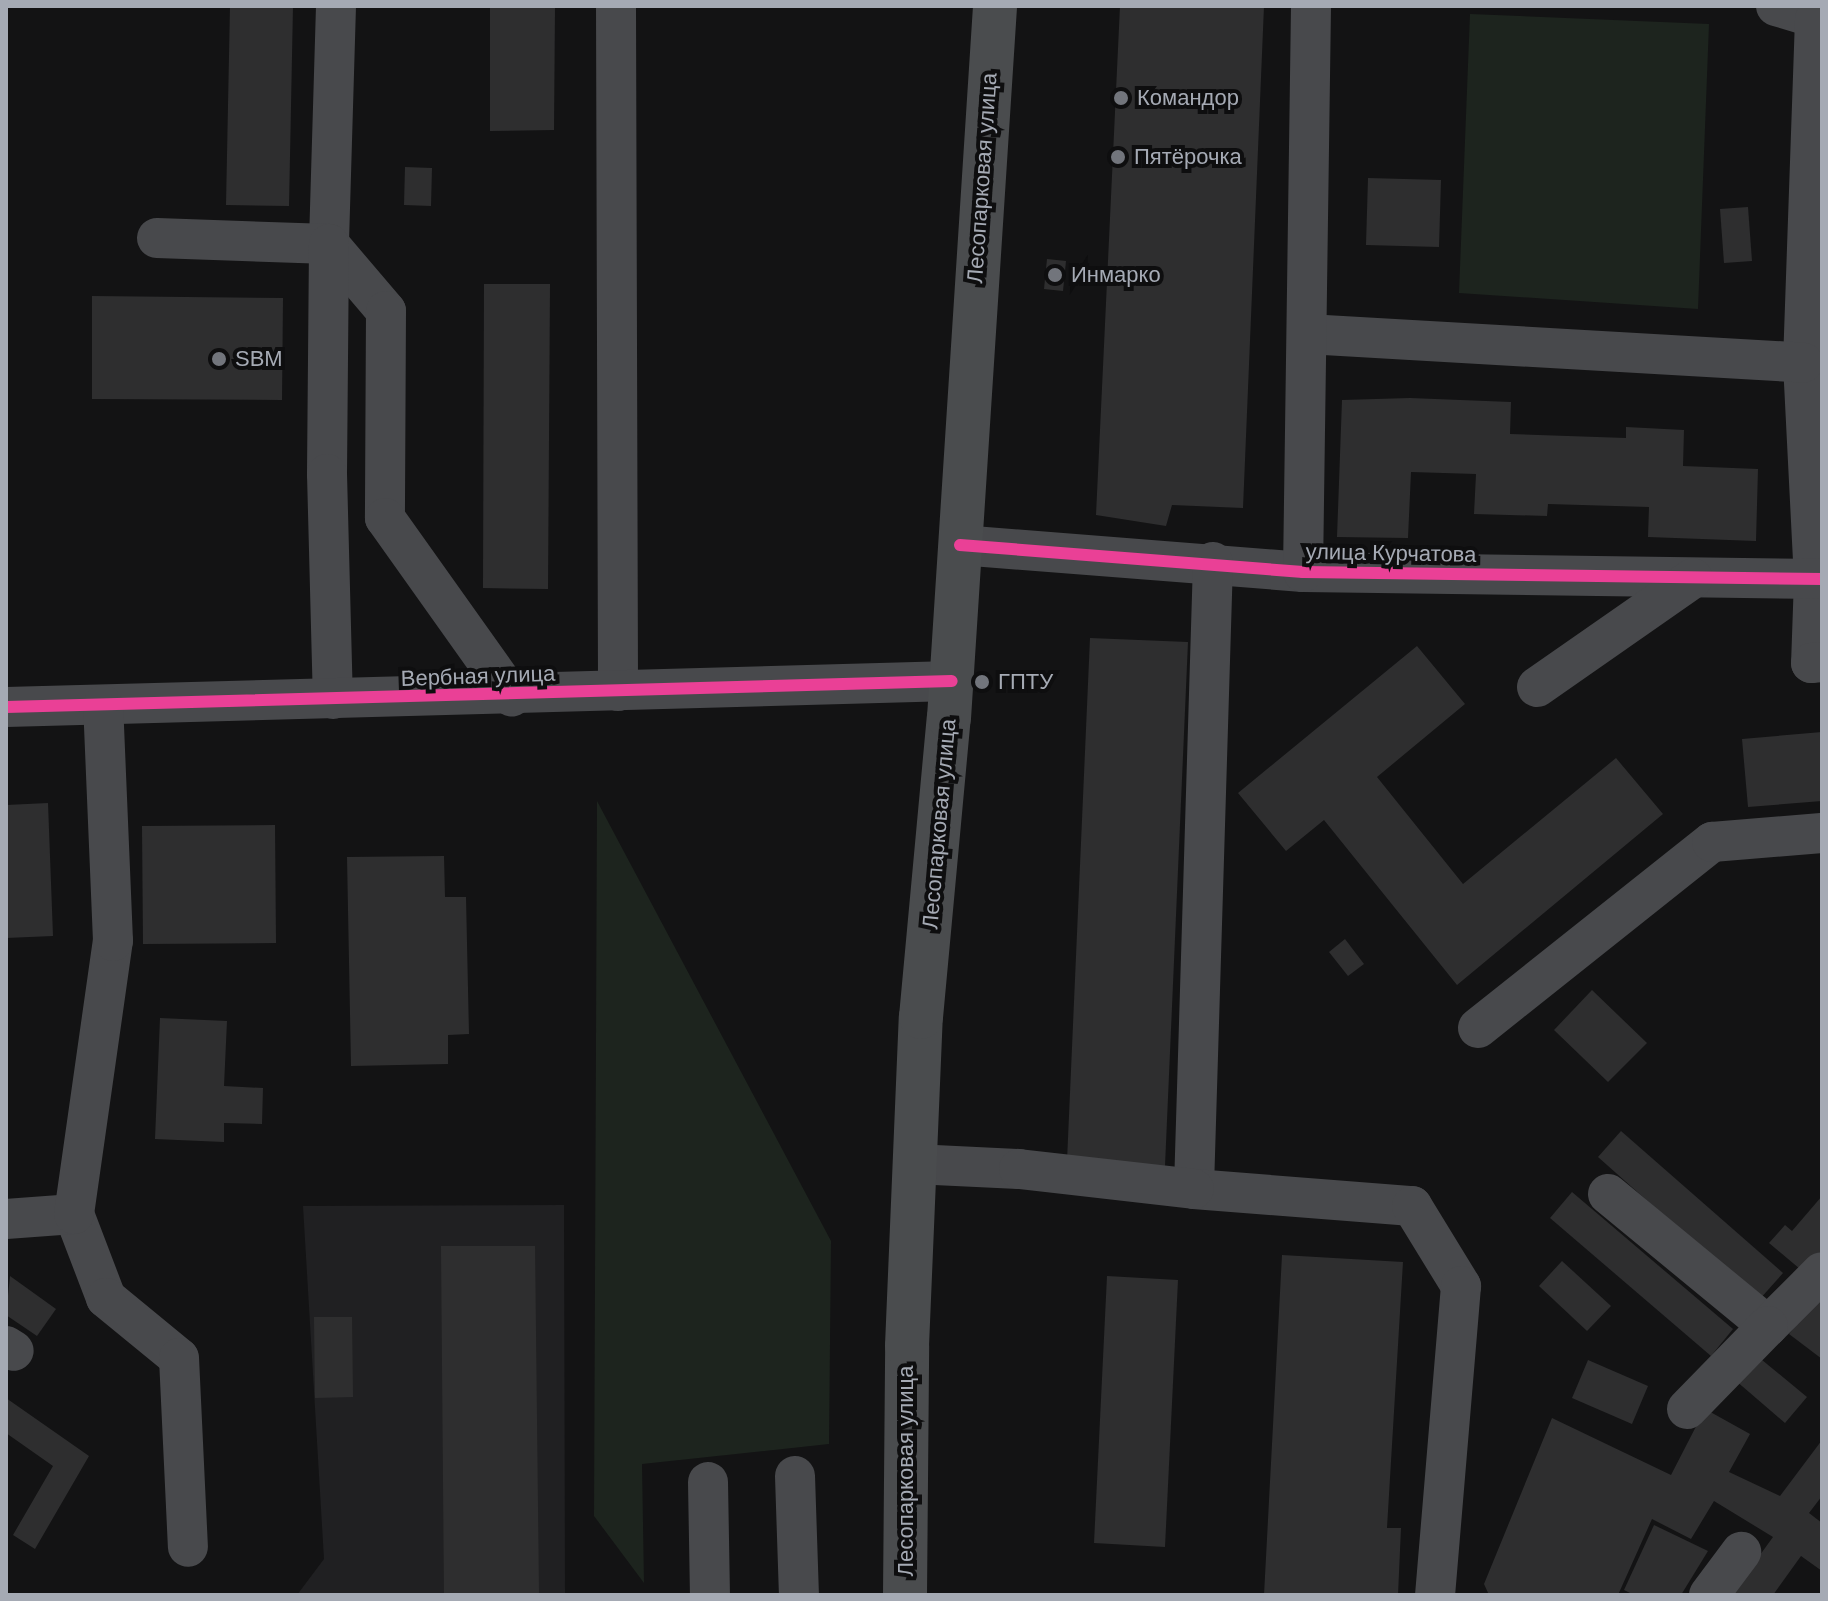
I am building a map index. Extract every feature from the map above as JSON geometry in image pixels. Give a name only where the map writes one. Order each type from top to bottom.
[{"type":"main road","name":"Лесопарковая улица","points":[[905,1595],[914,1164],[921,1017],[952,681],[995,6]]},
{"type":"street","points":[[333,699],[327,474],[329,244],[336,6]]},
{"type":"street","points":[[616,6],[618,691]]},
{"type":"street","points":[[1303,572],[1311,6]]},
{"type":"street","points":[[1776,6],[1818,20],[1803,363],[1818,579],[1811,663],[1822,662]]},
{"type":"street","points":[[157,238],[329,244],[386,311],[385,518],[512,697]]},
{"type":"street","points":[[1307,334],[1803,363]]},
{"type":"street","name":"улица Курчатова","points":[[960,545],[1213,562],[1303,572],[1818,579]]},
{"type":"street","points":[[1194,1189],[1213,562]]},
{"type":"street","points":[[1537,687],[1693,578]]},
{"type":"street","name":"Вербная улица","points":[[6,707],[512,697],[952,681]]},
{"type":"street","points":[[103,705],[113,941],[74,1214],[106,1298],[179,1358],[188,1547]]},
{"type":"street","points":[[1478,1028],[1712,842],[1822,833]]},
{"type":"street","points":[[914,1164],[1019,1169],[1194,1189],[1412,1206],[1461,1286],[1435,1595]]},
{"type":"street","points":[[1608,1194],[1768,1326]]},
{"type":"street","points":[[6,1219],[74,1214]]},
{"type":"street","points":[[1687,1409],[1822,1272]]},
{"type":"street","points":[[795,1476],[799,1595]]},
{"type":"street","points":[[708,1482],[710,1595]]},
{"type":"street","points":[[1709,1595],[1741,1552]]},
{"type":"shaded area","points":[[1470,14],[1709,24],[1698,309],[1459,293]]},
{"type":"shaded area","points":[[597,801],[831,1241],[829,1444],[642,1464],[644,1583],[594,1516]]},
{"type":"shaded area","points":[[564,1205],[565,1595],[297,1595],[324,1559],[303,1206]]},
{"type":"building","points":[[230,6],[293,6],[289,206],[226,205]]},
{"type":"building","points":[[490,6],[555,6],[554,130],[490,131]]},
{"type":"building","points":[[1120,6],[1264,6],[1243,508],[1172,505],[1166,526],[1096,515]]},
{"type":"building","points":[[405,167],[432,168],[431,206],[404,205]]},
{"type":"building","points":[[1368,178],[1441,180],[1439,247],[1366,245]]},
{"type":"building","points":[[1748,207],[1752,261],[1724,263],[1720,209]]},
{"type":"building","name":"Инмарко","points":[[1047,259],[1066,261],[1063,291],[1044,289]]},
{"type":"building","points":[[484,284],[550,284],[548,589],[483,588]]},
{"type":"building","points":[[92,296],[283,298],[282,400],[92,399]]},
{"type":"building","points":[[1410,398],[1511,402],[1510,434],[1626,438],[1626,427],[1684,430],[1683,466],[1758,469],[1756,541],[1648,537],[1649,507],[1548,504],[1547,516],[1474,514],[1476,474],[1411,472],[1408,538],[1337,537],[1342,400]]},
{"type":"building","points":[[1090,638],[1188,642],[1165,1166],[1067,1161]]},
{"type":"building","points":[[1417,646],[1465,704],[1377,777],[1463,884],[1616,758],[1663,814],[1457,985],[1324,820],[1286,851],[1238,793]]},
{"type":"building","points":[[1822,732],[1822,801],[1748,807],[1742,739]]},
{"type":"building","points":[[48,803],[53,936],[6,938],[6,805]]},
{"type":"building","points":[[275,825],[276,943],[143,944],[142,826]]},
{"type":"building","points":[[444,856],[445,897],[466,897],[469,1034],[448,1035],[448,1064],[351,1066],[347,857]]},
{"type":"building","points":[[1345,939],[1364,964],[1348,976],[1329,952]]},
{"type":"building","points":[[1592,990],[1647,1043],[1608,1082],[1554,1030]]},
{"type":"building","points":[[160,1018],[227,1021],[224,1086],[263,1088],[262,1124],[224,1123],[224,1142],[155,1139]]},
{"type":"building","points":[[1621,1131],[1783,1273],[1759,1300],[1598,1157]]},
{"type":"building","points":[[1572,1192],[1733,1329],[1711,1356],[1550,1218]]},
{"type":"building","points":[[1822,1196],[1822,1253],[1800,1269],[1769,1243],[1785,1225],[1792,1231]]},
{"type":"building","points":[[441,1246],[535,1246],[539,1595],[444,1595]]},
{"type":"building","points":[[1282,1255],[1403,1262],[1387,1528],[1401,1528],[1398,1595],[1264,1595]]},
{"type":"building","points":[[1562,1261],[1611,1306],[1587,1331],[1539,1286]]},
{"type":"building","points":[[10,1276],[56,1309],[37,1336],[6,1315]]},
{"type":"building","points":[[1107,1276],[1178,1280],[1165,1547],[1094,1543]]},
{"type":"building","points":[[1822,1292],[1822,1359],[1789,1334]]},
{"type":"building","points":[[314,1317],[352,1317],[353,1397],[315,1398]]},
{"type":"building","points":[[1756,1355],[1807,1397],[1785,1423],[1735,1380]]},
{"type":"building","points":[[1588,1360],[1648,1386],[1632,1424],[1572,1398]]},
{"type":"building","points":[[6,1398],[89,1456],[35,1549],[13,1535],[53,1466],[6,1433]]},
{"type":"building","points":[[1705,1409],[1750,1434],[1729,1472],[1780,1496],[1822,1440],[1822,1496],[1809,1513],[1822,1523],[1822,1571],[1801,1556],[1773,1595],[1731,1595],[1773,1537],[1714,1501],[1691,1539],[1652,1519],[1618,1595],[1489,1595],[1484,1584],[1552,1418],[1671,1475]]},
{"type":"building","points":[[1654,1525],[1708,1551],[1681,1595],[1634,1595],[1624,1590]]},
{"type":"cycle path","points":[[960,545],[1303,572],[1822,579]]},
{"type":"cycle path","points":[[6,707],[952,681]]},
{"type":"place","name":"Командор","points":[[1121,98]]},
{"type":"place","name":"Пятёрочка","points":[[1118,157]]},
{"type":"place","name":"Инмарко","points":[[1055,275]]},
{"type":"place","name":"SBM","points":[[219,359]]},
{"type":"place","name":"ГПТУ","points":[[982,682]]}]
